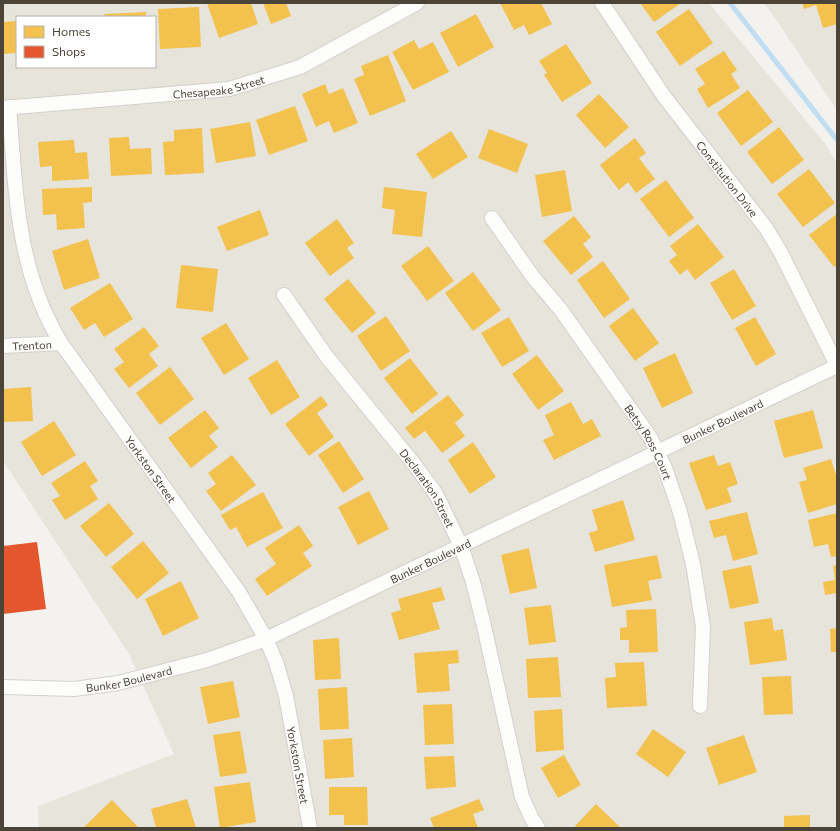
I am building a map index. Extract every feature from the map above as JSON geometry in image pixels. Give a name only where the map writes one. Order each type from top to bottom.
[{"type":"street","name":"Chesapeake Street","points":[[6,107],[229,89],[300,67],[416,3]]},
{"type":"street","name":"Constitution Drive","points":[[602,3],[663,95],[766,228],[781,253],[837,365]]},
{"type":"street","name":"Yorkston Street","points":[[6,107],[17,209],[25,260],[46,319],[61,343],[239,592],[266,638],[276,662],[286,696],[310,828]]},
{"type":"street","name":"Betsy Ross Court","points":[[492,218],[533,277],[566,317],[650,438],[665,468],[680,512],[693,564],[703,627],[700,706]]},
{"type":"street","name":"Declaration Street","points":[[284,295],[327,357],[414,464],[436,494],[461,546],[473,582],[522,798],[538,828]]},
{"type":"street","name":"Trenton","points":[[3,346],[61,343]]},
{"type":"street","name":"Bunker Boulevard","points":[[3,687],[74,689],[118,683],[207,660],[266,638],[837,365]]},
{"type":"shaded area","points":[[3,3],[709,3],[826,145],[837,164],[837,828],[39,828],[38,806],[174,754],[129,654],[3,461]]},
{"type":"shaded area","points":[[764,3],[837,3],[837,110],[777,21]]},
{"type":"building: Homes","points":[[207,3],[251,3],[258,24],[219,38]]},
{"type":"building: Homes","points":[[263,3],[286,3],[291,16],[271,24]]},
{"type":"building: Homes","points":[[500,3],[541,3],[552,24],[529,35],[524,25],[514,30]]},
{"type":"building: Homes","points":[[640,3],[681,3],[654,22]]},
{"type":"building: Homes","points":[[802,3],[837,3],[837,24],[823,28],[816,5],[804,9]]},
{"type":"building: Homes","points":[[199,7],[201,47],[160,49],[158,9]]},
{"type":"building: Homes","points":[[689,9],[713,43],[680,66],[656,32]]},
{"type":"building: Homes","points":[[146,12],[146,16],[105,16],[104,14]]},
{"type":"building: Homes","points":[[476,14],[494,47],[458,67],[440,33]]},
{"type":"building: Homes","points":[[16,21],[16,53],[3,54],[3,22]]},
{"type":"building: Homes","points":[[414,40],[419,49],[433,42],[449,72],[413,90],[392,52]]},
{"type":"building: Homes","points":[[566,44],[592,83],[562,102],[544,75],[547,73],[539,61]]},
{"type":"building: Homes","points":[[724,51],[737,70],[731,74],[740,88],[708,108],[697,89],[705,84],[695,69]]},
{"type":"building: Homes","points":[[388,55],[406,101],[370,116],[354,79],[364,75],[361,66]]},
{"type":"building: Homes","points":[[325,84],[329,94],[343,88],[358,123],[334,133],[329,121],[316,127],[302,94]]},
{"type":"building: Homes","points":[[748,90],[773,122],[741,146],[717,113]]},
{"type":"building: Homes","points":[[599,94],[629,127],[605,148],[576,115]]},
{"type":"building: Homes","points":[[295,106],[308,141],[269,155],[256,120]]},
{"type":"building: Homes","points":[[250,122],[256,156],[216,163],[210,129]]},
{"type":"building: Homes","points":[[779,127],[804,160],[772,184],[747,152]]},
{"type":"building: Homes","points":[[202,128],[204,173],[165,175],[163,142],[174,141],[174,130]]},
{"type":"building: Homes","points":[[489,129],[528,144],[517,173],[478,158]]},
{"type":"building: Homes","points":[[451,131],[468,157],[433,179],[416,154]]},
{"type":"building: Homes","points":[[129,137],[130,149],[151,148],[152,174],[111,176],[109,138]]},
{"type":"building: Homes","points":[[635,138],[646,153],[639,158],[655,179],[636,193],[628,182],[619,190],[600,165]]},
{"type":"building: Homes","points":[[74,140],[75,153],[87,152],[89,179],[52,181],[52,166],[40,167],[38,142]]},
{"type":"building: Homes","points":[[809,169],[835,203],[803,227],[777,194]]},
{"type":"building: Homes","points":[[565,170],[572,211],[542,217],[535,175]]},
{"type":"building: Homes","points":[[666,180],[694,218],[669,237],[640,199]]},
{"type":"building: Homes","points":[[92,187],[92,202],[83,203],[85,228],[57,230],[56,214],[43,215],[42,189]]},
{"type":"building: Homes","points":[[384,187],[427,192],[422,237],[392,234],[395,210],[382,208]]},
{"type":"building: Homes","points":[[260,210],[269,235],[227,251],[217,227]]},
{"type":"building: Homes","points":[[837,214],[837,265],[834,267],[809,235]]},
{"type":"building: Homes","points":[[574,216],[591,237],[583,244],[593,257],[571,275],[543,241]]},
{"type":"building: Homes","points":[[337,219],[354,243],[347,248],[354,258],[330,276],[305,243]]},
{"type":"building: Homes","points":[[698,224],[724,257],[695,280],[687,269],[680,275],[669,261],[677,255],[670,246]]},
{"type":"building: Homes","points":[[88,239],[100,278],[64,290],[52,251]]},
{"type":"building: Homes","points":[[428,246],[454,281],[427,301],[401,266]]},
{"type":"building: Homes","points":[[603,261],[630,299],[604,318],[577,280]]},
{"type":"building: Homes","points":[[181,265],[218,269],[213,312],[176,308]]},
{"type":"building: Homes","points":[[734,269],[756,306],[732,320],[710,283]]},
{"type":"building: Homes","points":[[473,272],[501,310],[473,331],[445,293]]},
{"type":"building: Homes","points":[[348,279],[376,313],[352,333],[324,299]]},
{"type":"building: Homes","points":[[110,283],[133,319],[104,337],[95,323],[84,330],[70,308]]},
{"type":"building: Homes","points":[[633,308],[659,343],[635,361],[609,326]]},
{"type":"building: Homes","points":[[386,316],[410,351],[381,371],[357,336]]},
{"type":"building: Homes","points":[[509,317],[529,351],[502,367],[481,333]]},
{"type":"building: Homes","points":[[755,317],[776,354],[756,366],[735,328]]},
{"type":"building: Homes","points":[[226,323],[249,359],[224,375],[201,338]]},
{"type":"building: Homes","points":[[144,327],[159,346],[149,354],[158,366],[129,388],[114,369],[124,362],[114,349]]},
{"type":"building: Homes","points":[[675,353],[693,393],[662,408],[643,368]]},
{"type":"building: Homes","points":[[537,355],[564,391],[538,410],[512,374]]},
{"type":"building: Homes","points":[[410,358],[438,394],[412,414],[384,378]]},
{"type":"building: Homes","points":[[277,360],[300,397],[271,415],[248,378]]},
{"type":"building: Homes","points":[[170,367],[194,399],[160,425],[136,393]]},
{"type":"building: Homes","points":[[31,387],[33,421],[3,422],[3,389]]},
{"type":"building: Homes","points":[[448,395],[464,415],[455,423],[465,436],[442,453],[425,431],[414,439],[405,428]]},
{"type":"building: Homes","points":[[321,396],[328,405],[317,413],[334,437],[309,456],[285,424]]},
{"type":"building: Homes","points":[[571,402],[583,424],[592,419],[601,436],[554,460],[543,440],[554,435],[545,415]]},
{"type":"building: Homes","points":[[205,410],[219,428],[209,436],[218,447],[191,468],[168,438]]},
{"type":"building: Homes","points":[[813,410],[823,448],[784,458],[774,421]]},
{"type":"building: Homes","points":[[54,421],[76,455],[42,476],[21,442]]},
{"type":"building: Homes","points":[[339,441],[364,479],[343,493],[318,455]]},
{"type":"building: Homes","points":[[473,442],[496,477],[470,494],[448,460]]},
{"type":"building: Homes","points":[[232,455],[256,485],[221,511],[206,491],[216,484],[208,473]]},
{"type":"building: Homes","points":[[714,455],[718,466],[730,462],[738,484],[727,488],[732,502],[706,510],[689,463]]},
{"type":"building: Homes","points":[[831,459],[837,478],[837,504],[808,513],[799,482],[807,480],[803,468]]},
{"type":"building: Homes","points":[[85,461],[98,481],[90,486],[98,499],[65,520],[52,500],[60,496],[51,483]]},
{"type":"building: Homes","points":[[369,491],[389,529],[358,545],[338,507]]},
{"type":"building: Homes","points":[[263,492],[283,528],[247,547],[236,527],[230,530],[221,515]]},
{"type":"building: Homes","points":[[623,500],[635,540],[595,552],[589,533],[598,530],[592,510]]},
{"type":"building: Homes","points":[[109,503],[134,534],[106,557],[80,526]]},
{"type":"building: Homes","points":[[747,512],[758,554],[733,561],[726,535],[714,538],[709,521]]},
{"type":"building: Homes","points":[[837,513],[837,556],[831,557],[828,544],[814,547],[808,520]]},
{"type":"building: Homes","points":[[299,525],[313,546],[303,553],[312,566],[267,596],[255,579],[276,564],[265,548]]},
{"type":"building: Homes","points":[[143,541],[169,573],[137,599],[111,567]]},
{"type":"building: Homes","points":[[529,548],[537,588],[510,594],[501,555]]},
{"type":"building: Homes","points":[[657,555],[662,578],[648,581],[652,600],[612,607],[604,565]]},
{"type":"building: Homes","points":[[751,565],[759,603],[730,609],[722,571]]},
{"type":"building: Homes","points":[[837,565],[837,593],[825,595],[823,582],[835,580],[833,566]]},
{"type":"building: Homes","points":[[181,581],[199,618],[163,636],[145,599]]},
{"type":"building: Homes","points":[[441,587],[445,600],[432,603],[440,629],[399,640],[391,613],[401,610],[398,599]]},
{"type":"building: Homes","points":[[551,605],[556,642],[529,645],[524,608]]},
{"type":"building: Homes","points":[[656,609],[658,652],[629,653],[629,640],[620,640],[620,628],[627,627],[626,610]]},
{"type":"building: Homes","points":[[772,618],[774,631],[783,629],[787,660],[750,665],[744,622]]},
{"type":"building: Homes","points":[[837,628],[837,652],[831,652],[830,629]]},
{"type":"building: Homes","points":[[339,638],[341,679],[315,680],[313,640]]},
{"type":"building: Homes","points":[[458,650],[459,663],[448,664],[450,691],[417,693],[414,653]]},
{"type":"building: Homes","points":[[558,657],[561,697],[528,698],[526,659]]},
{"type":"building: Homes","points":[[644,662],[647,706],[607,708],[605,678],[616,677],[615,663]]},
{"type":"building: Homes","points":[[791,676],[793,714],[764,715],[762,677]]},
{"type":"building: Homes","points":[[233,681],[240,717],[208,724],[200,687]]},
{"type":"building: Homes","points":[[347,687],[349,729],[320,730],[318,689]]},
{"type":"building: Homes","points":[[452,704],[454,744],[425,745],[423,705]]},
{"type":"building: Homes","points":[[562,709],[564,750],[536,752],[534,711]]},
{"type":"building: Homes","points":[[653,729],[686,752],[668,777],[636,754]]},
{"type":"building: Homes","points":[[240,731],[247,773],[220,777],[213,735]]},
{"type":"building: Homes","points":[[744,735],[757,772],[719,785],[706,748]]},
{"type":"building: Homes","points":[[352,738],[354,777],[325,779],[323,740]]},
{"type":"building: Homes","points":[[564,755],[581,785],[558,798],[541,768]]},
{"type":"building: Homes","points":[[454,756],[456,787],[426,789],[424,757]]},
{"type":"building: Homes","points":[[250,782],[256,822],[220,828],[214,787]]},
{"type":"building: Homes","points":[[329,787],[367,787],[368,825],[344,825],[344,815],[329,815]]},
{"type":"building: Homes","points":[[187,799],[196,828],[156,828],[151,809]]},
{"type":"building: Homes","points":[[479,799],[484,810],[473,814],[478,828],[434,828],[430,818]]},
{"type":"building: Homes","points":[[112,800],[138,827],[83,828]]},
{"type":"building: Homes","points":[[596,804],[621,828],[577,828],[575,826]]},
{"type":"building: Homes","points":[[810,815],[810,828],[784,828],[784,816]]},
{"type":"building: Shops","points":[[37,542],[46,609],[3,614],[3,546]]},
{"type":"waterway","points":[[730,3],[837,140]]}]
